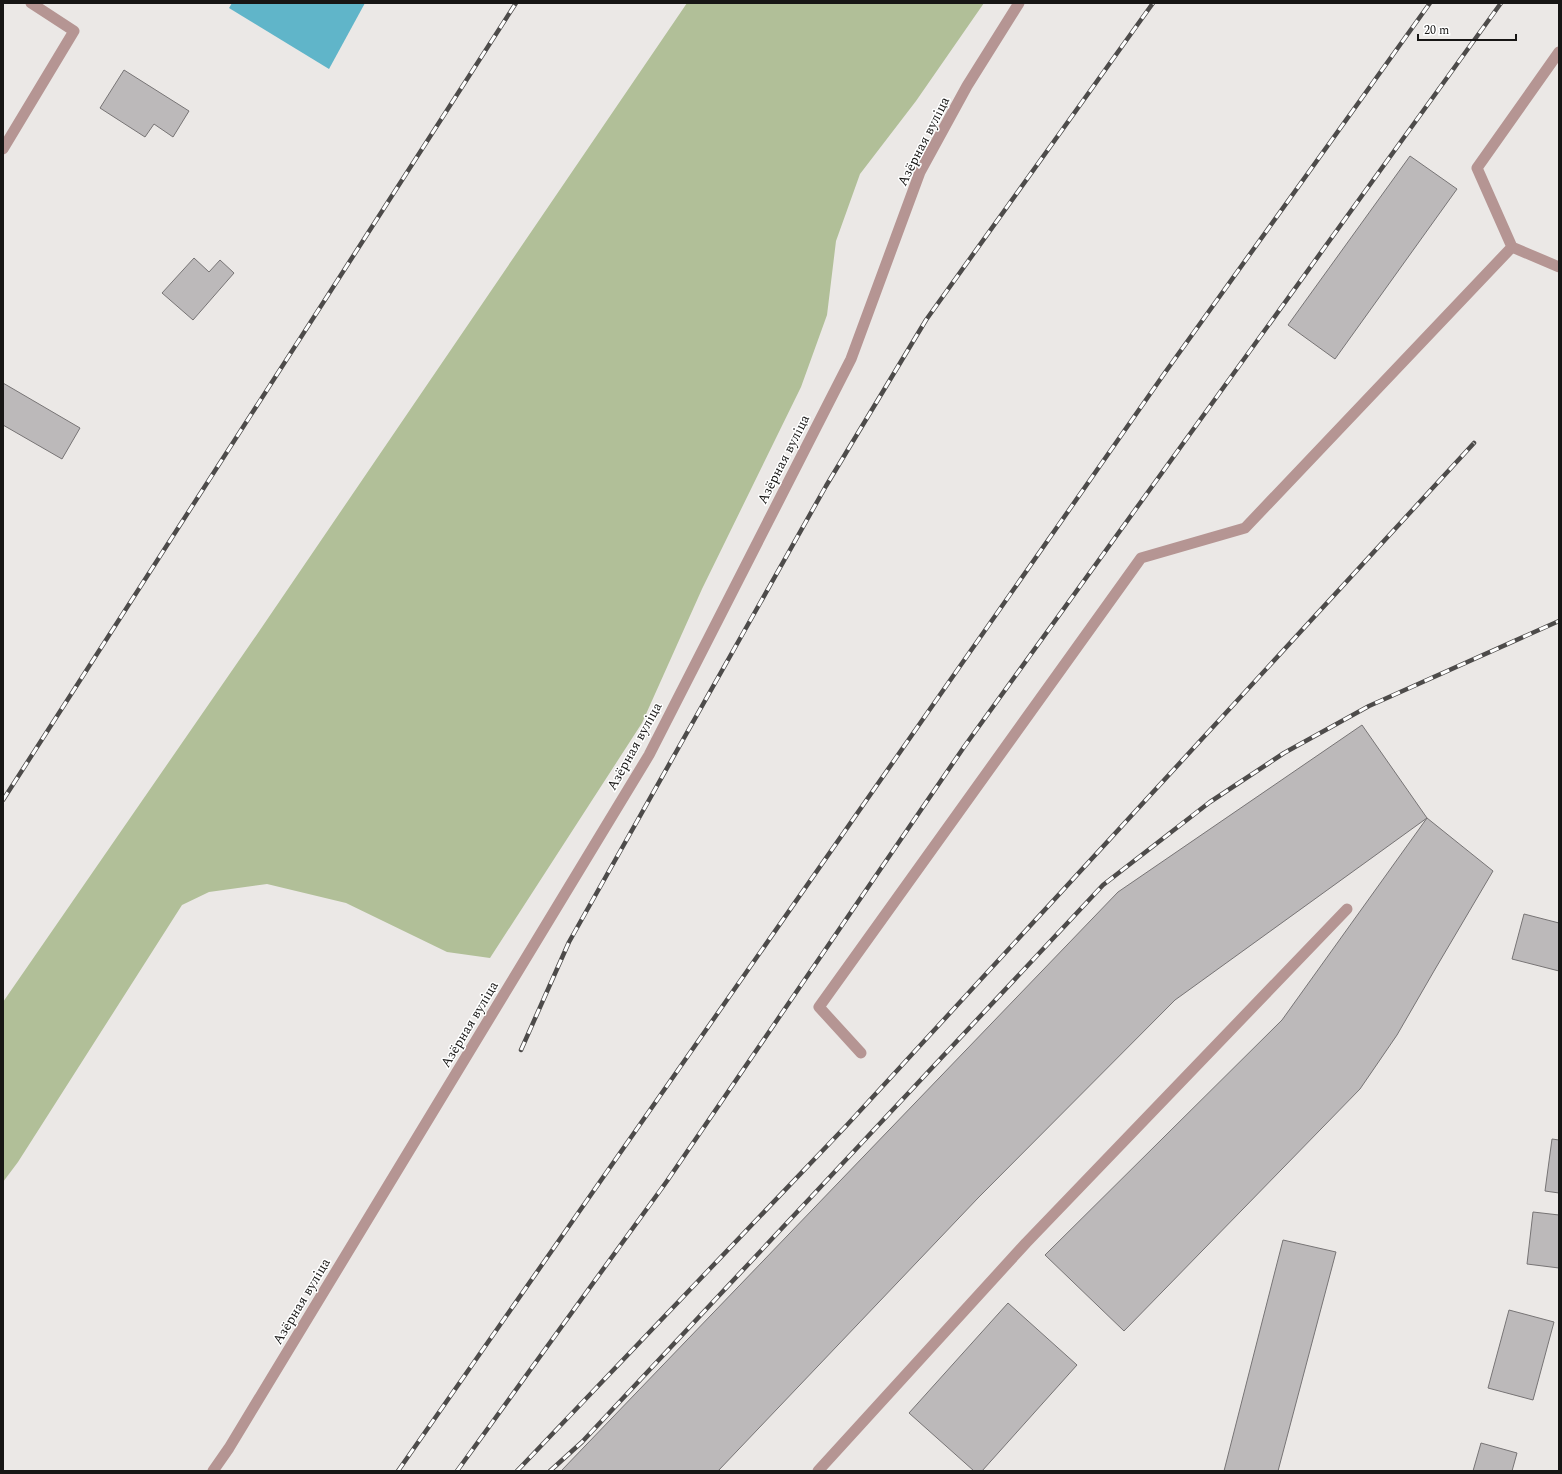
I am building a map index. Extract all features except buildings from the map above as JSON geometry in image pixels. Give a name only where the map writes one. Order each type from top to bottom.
[{"type":"street","points":[[3,149],[74,31],[31,3]]},
{"type":"street","name":"Азёрная вуліца","points":[[213,1471],[229,1448],[649,755],[851,359],[920,172],[967,86],[1019,3]]},
{"type":"street","points":[[1559,52],[1477,168],[1512,246],[1559,267]]},
{"type":"street","points":[[861,1053],[819,1007],[1141,558],[1245,528],[1512,246]]},
{"type":"street","points":[[818,1471],[1026,1243],[1347,909]]},
{"type":"green space","points":[[687,3],[984,3],[916,101],[860,174],[836,241],[827,315],[801,387],[702,589],[642,723],[490,958],[447,952],[346,903],[267,884],[209,892],[182,905],[18,1162],[3,1182],[3,1002],[260,630]]},
{"type":"water","points":[[232,3],[365,3],[329,69],[229,8]]},
{"type":"railway","points":[[3,800],[516,3]]},
{"type":"railway","points":[[521,1050],[569,942],[826,486],[926,320],[1153,3]]},
{"type":"railway","points":[[398,1471],[1164,374],[1430,3]]},
{"type":"railway","points":[[457,1471],[667,1181],[964,747],[1501,3]]},
{"type":"railway","points":[[517,1471],[847,1125],[1474,443]]},
{"type":"railway","points":[[550,1471],[582,1442],[1103,885],[1210,802],[1284,753],[1369,706],[1559,621]]}]
